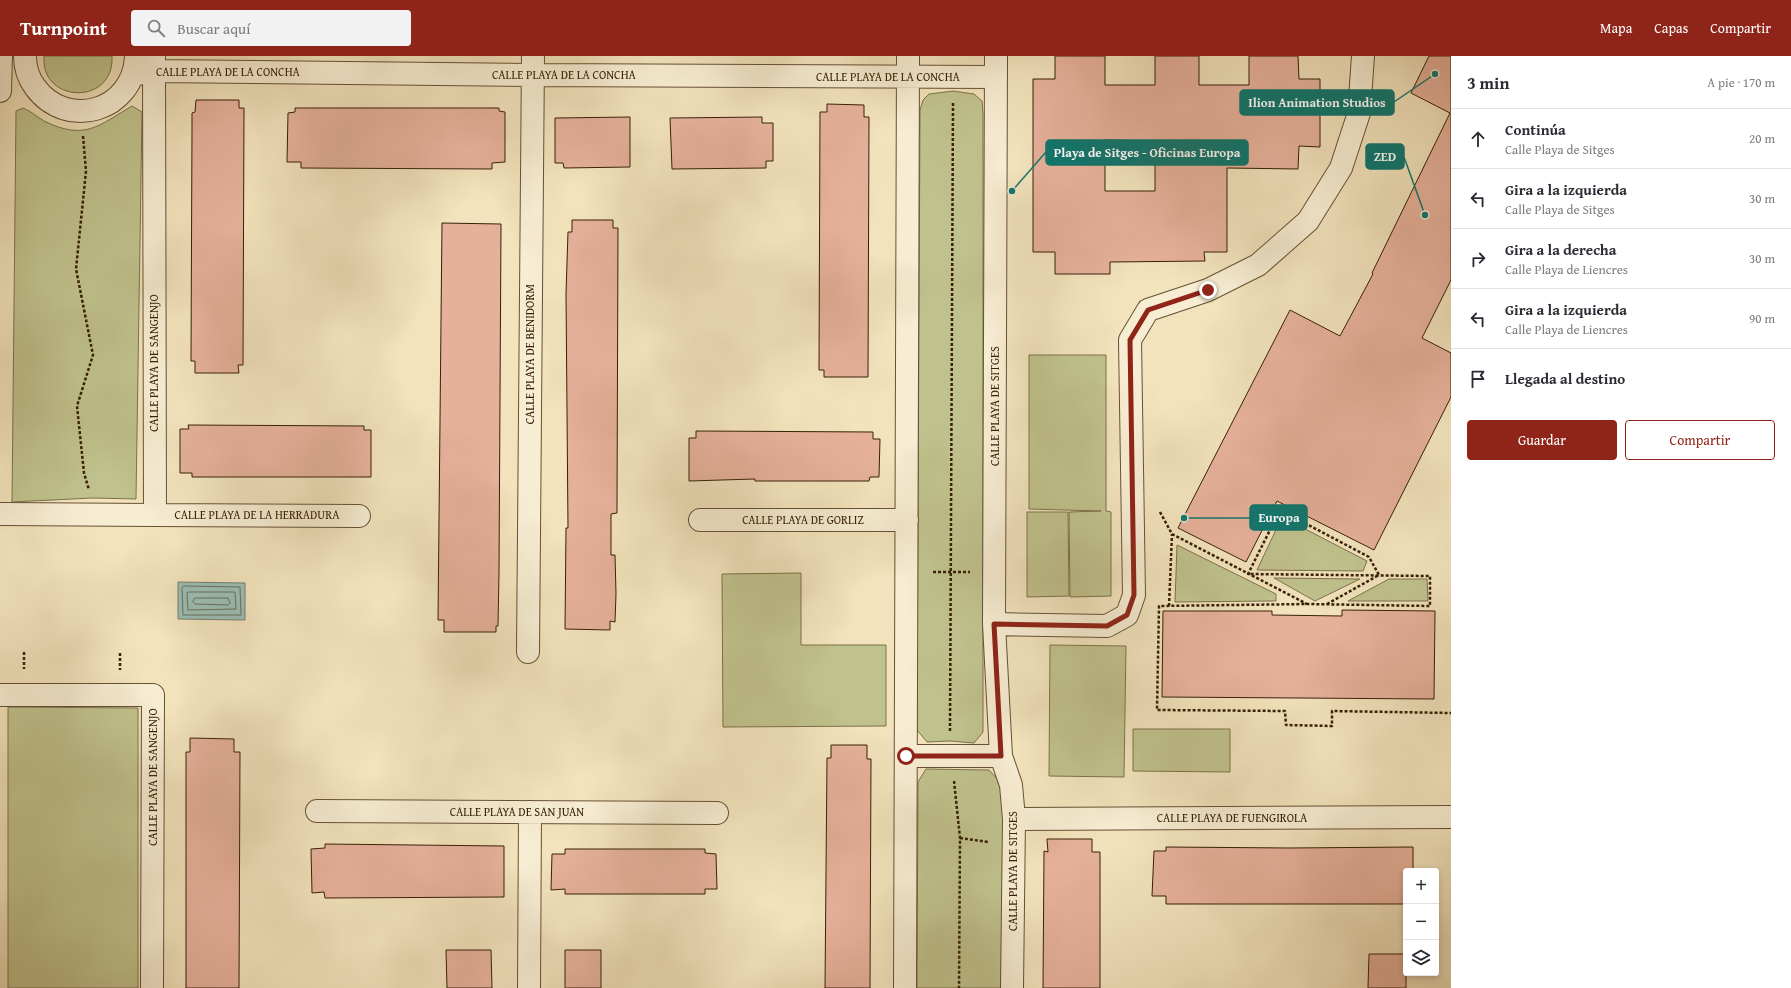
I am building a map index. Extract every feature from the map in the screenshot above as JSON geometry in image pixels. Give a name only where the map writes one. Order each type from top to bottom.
[{"type":"street","points":[[0,56],[0,91]]},
{"type":"street","points":[[994,624],[1107,626],[1127,615],[1134,595],[1130,340],[1148,310],[1208,290],[1258,265],[1308,222],[1341,168],[1360,113],[1363,56]]},
{"type":"street","points":[[0,59],[25,58],[31,82],[42,96],[57,107],[75,112],[93,110],[110,103],[124,91],[134,65]]},
{"type":"street","name":"CALLE PLAYA DE SANGENJO","points":[[154,64],[155,515]]},
{"type":"street","name":"CALLE PLAYA DE LA CONCHA","points":[[134,65],[996,66]]},
{"type":"street","name":"CALLE PLAYA DE BENIDORM","points":[[528,652],[533,66]]},
{"type":"street","points":[[905,988],[908,66]]},
{"type":"street","name":"CALLE PLAYA DE SITGES","points":[[996,66],[994,624],[1001,756],[1011,785],[1014,818],[1012,988]]},
{"type":"street","points":[[0,514],[155,515]]},
{"type":"street","name":"CALLE PLAYA DE LA HERRADURA","points":[[155,515],[359,516]]},
{"type":"street","name":"CALLE PLAYA DE GORLIZ","points":[[700,520],[907,520]]},
{"type":"street","name":"CALLE PLAYA DE SANGENJO","points":[[0,695],[153,695],[152,988]]},
{"type":"street","points":[[906,756],[1001,756]]},
{"type":"street","name":"CALLE PLAYA DE SAN JUAN","points":[[317,811],[717,813]]},
{"type":"street","points":[[529,988],[530,812]]},
{"type":"street","name":"CALLE PLAYA DE FUENGIROLA","points":[[1014,818],[1451,818]]},
{"type":"path","points":[[950,733],[953,99]]},
{"type":"path","points":[[83,131],[86,171],[76,269],[93,354],[77,406],[84,473],[90,494]]},
{"type":"path","points":[[1158,510],[1172,534],[1308,604]]},
{"type":"path","points":[[1248,574],[1280,510],[1369,557],[1379,575]]},
{"type":"path","points":[[1169,606],[1172,534]]},
{"type":"path","points":[[931,572],[977,572]]},
{"type":"path","points":[[1248,574],[1430,576],[1430,606],[1327,604],[1159,606],[1157,710],[1285,711],[1286,725],[1332,726],[1332,712],[1451,713]]},
{"type":"path","points":[[1327,604],[1379,575]]},
{"type":"path","points":[[24,652],[24,674]]},
{"type":"path","points":[[120,653],[120,674]]},
{"type":"path","points":[[953,777],[960,838],[959,988]]},
{"type":"path","points":[[960,838],[989,843]]},
{"type":"green space","points":[[44,56],[112,56],[110,72],[102,84],[91,91],[78,93],[65,90],[53,83],[46,72]]},
{"type":"green space","points":[[953,91],[974,94],[982,101],[983,115],[983,732],[974,743],[950,741],[927,742],[917,730],[920,110],[923,100],[929,94]]},
{"type":"green space","points":[[132,106],[142,112],[136,499],[92,498],[12,502],[16,111],[23,108],[44,121],[58,127],[70,130],[81,130],[100,125]]},
{"type":"green space","points":[[1029,355],[1106,355],[1106,511],[1111,512],[1111,596],[1070,597],[1069,512],[1101,511],[1029,509]]},
{"type":"green space","points":[[1027,512],[1068,512],[1069,596],[1027,597]]},
{"type":"green space","points":[[1282,517],[1367,561],[1363,571],[1257,570]]},
{"type":"green space","points":[[1177,545],[1276,594],[1276,601],[1175,602]]},
{"type":"green space","points":[[801,573],[801,645],[886,645],[886,726],[723,727],[722,574]]},
{"type":"green space","points":[[1274,578],[1360,579],[1315,601]]},
{"type":"green space","points":[[1389,579],[1427,579],[1428,601],[1348,601]]},
{"type":"green space","points":[[1050,645],[1126,646],[1124,777],[1049,776]]},
{"type":"green space","points":[[8,707],[138,708],[138,988],[8,988]]},
{"type":"green space","points":[[1133,729],[1230,729],[1230,772],[1133,771]]},
{"type":"green space","points":[[926,769],[989,770],[1004,786],[1001,988],[917,988],[918,782]]},
{"type":"water","points":[[178,582],[245,583],[245,620],[178,619]]},
{"type":"building","points":[[1055,56],[1105,56],[1105,85],[1155,85],[1155,56],[1199,56],[1199,85],[1249,85],[1249,56],[1298,56],[1299,79],[1320,79],[1320,147],[1299,146],[1298,169],[1227,168],[1227,252],[1204,252],[1205,261],[1110,262],[1110,274],[1055,274],[1055,252],[1033,252],[1033,79],[1055,79]],"holes":[[[1105,140],[1155,141],[1155,191],[1105,191]]]},
{"type":"building","points":[[1429,56],[1451,56],[1451,280],[1422,338],[1451,353],[1451,397],[1374,550],[1277,501],[1246,562],[1178,528],[1290,310],[1340,336],[1373,274],[1372,273],[1450,113],[1411,93]]},
{"type":"building","points":[[196,100],[239,100],[239,108],[244,108],[243,365],[238,365],[239,373],[195,373],[195,361],[191,361],[192,113],[195,112]]},
{"type":"building","points":[[827,104],[864,105],[864,117],[869,117],[868,377],[824,377],[824,370],[819,370],[820,112],[827,112]]},
{"type":"building","points":[[295,108],[499,108],[499,111],[505,112],[505,162],[492,163],[492,169],[301,168],[301,162],[287,162],[288,113],[295,112]]},
{"type":"building","points":[[630,117],[630,167],[564,168],[563,163],[555,163],[555,118]]},
{"type":"building","points":[[762,117],[762,123],[773,123],[773,161],[766,161],[766,168],[672,169],[670,118]]},
{"type":"building","points":[[572,220],[613,220],[613,228],[618,228],[617,513],[611,514],[611,555],[615,555],[616,594],[615,622],[610,621],[610,630],[565,629],[566,528],[568,528],[566,294],[568,232],[572,232]]},
{"type":"building","points":[[442,223],[501,224],[499,572],[498,626],[496,626],[496,632],[444,632],[444,620],[438,620]]},
{"type":"building","points":[[188,425],[364,426],[364,430],[371,430],[371,477],[192,477],[192,473],[180,473],[180,429],[189,429]]},
{"type":"building","points":[[696,431],[873,432],[873,439],[880,439],[879,477],[870,477],[869,481],[755,481],[755,479],[689,481],[689,438],[696,438]]},
{"type":"building","points":[[1342,610],[1435,611],[1434,699],[1162,697],[1163,611],[1272,611],[1272,615],[1342,616]]},
{"type":"building","points":[[190,738],[234,739],[234,752],[240,752],[239,988],[186,988],[186,752],[190,752]]},
{"type":"building","points":[[831,745],[867,745],[867,759],[871,759],[870,988],[825,988],[827,758],[831,758]]},
{"type":"building","points":[[1047,839],[1092,839],[1092,852],[1100,852],[1100,988],[1043,988],[1044,851],[1048,852]]},
{"type":"building","points":[[325,844],[504,846],[504,897],[325,898],[324,892],[312,893],[311,849],[325,848]]},
{"type":"building","points":[[1166,847],[1413,847],[1413,868],[1403,868],[1403,904],[1166,904],[1166,896],[1152,896],[1154,851],[1166,851]]},
{"type":"building","points":[[565,849],[705,849],[705,853],[716,854],[717,889],[705,889],[705,894],[565,894],[565,889],[551,890],[552,854],[565,854]]},
{"type":"building","points":[[446,950],[491,950],[492,988],[447,988]]},
{"type":"building","points":[[565,950],[601,950],[601,988],[565,988]]},
{"type":"building","points":[[1369,954],[1403,954],[1403,976],[1406,976],[1406,988],[1368,988]]},
{"type":"place","name":"Ilion Animation Studios","points":[[1435,74]]},
{"type":"place","name":"Playa de Sitges - Oficinas Europa","points":[[1012,191]]},
{"type":"place","name":"ZED","points":[[1425,215]]},
{"type":"place","name":"Europa","points":[[1184,518]]},
{"type":"route","points":[[906,756],[1001,756],[994,624],[1107,626],[1127,615],[1134,595],[1130,340],[1148,310],[1208,290]]}]
